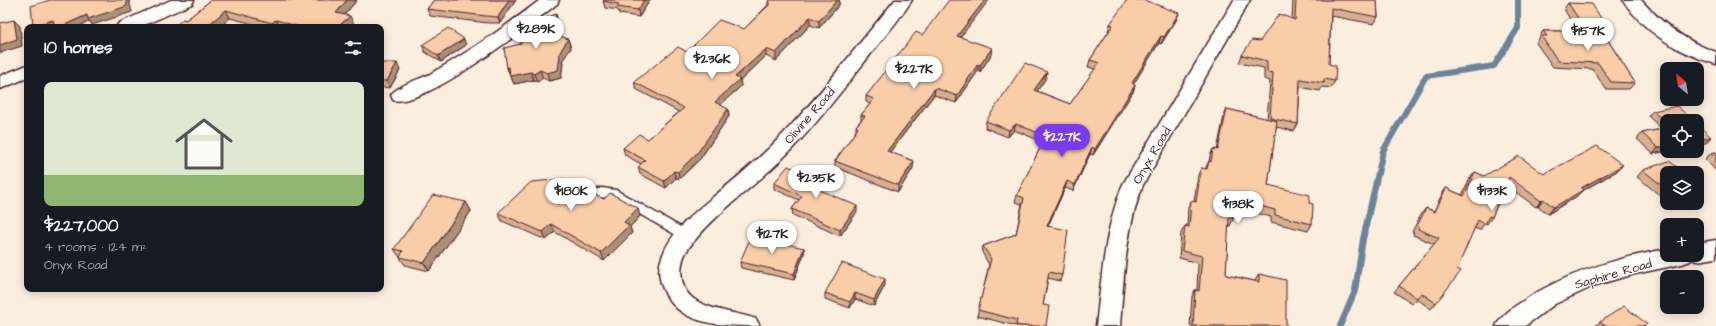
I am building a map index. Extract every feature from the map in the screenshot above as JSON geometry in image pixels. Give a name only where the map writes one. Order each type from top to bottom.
[{"type":"street","points":[[132,24],[186,0]]},
{"type":"street","points":[[400,96],[438,78],[462,63],[511,31],[551,0]]},
{"type":"street","name":"Olivine Road","points":[[748,326],[704,316],[691,310],[682,302],[674,292],[671,280],[670,269],[673,257],[687,236],[704,217],[792,137],[904,0]]},
{"type":"street","name":"Onyx Road","points":[[1108,326],[1118,230],[1124,203],[1133,184],[1242,0]]},
{"type":"street","points":[[1631,0],[1664,33],[1682,44],[1716,58]]},
{"type":"street","points":[[0,83],[24,72]]},
{"type":"street","points":[[1704,251],[1716,249]]},
{"type":"street","name":"Saphire Road","points":[[1508,326],[1522,314],[1552,294],[1578,281],[1660,259]]},
{"type":"lane","points":[[585,198],[602,192],[612,193],[687,236]]},
{"type":"building","points":[[50,0],[126,0],[127,6],[88,19],[87,15],[67,24],[54,24],[53,20],[40,24],[33,24],[31,6]]},
{"type":"building","points":[[211,0],[347,0],[336,13],[350,16],[341,24],[290,24],[276,20],[272,23],[226,10],[210,24],[177,24],[183,19],[186,20]]},
{"type":"building","points":[[434,0],[509,0],[498,17],[427,9]]},
{"type":"building","points":[[644,0],[638,10],[617,7],[619,4],[603,1]]},
{"type":"building","points":[[770,0],[837,0],[819,21],[810,17],[776,53],[766,49],[735,77],[740,79],[715,102],[728,109],[698,152],[678,172],[674,171],[664,181],[638,167],[645,160],[623,148],[639,134],[648,139],[684,108],[634,82],[678,47],[687,52],[719,20],[744,29],[771,3],[768,2]]},
{"type":"building","points":[[949,0],[985,0],[957,36],[992,48],[980,65],[978,64],[957,96],[935,88],[887,151],[914,161],[898,185],[835,161],[858,128],[856,126],[865,116],[861,115],[874,99],[866,96],[916,32],[922,35]]},
{"type":"building","points":[[1127,0],[1144,0],[1179,13],[1164,37],[1161,36],[1132,83],[1135,85],[1095,149],[1092,147],[1075,185],[1067,181],[1047,226],[1068,230],[1062,275],[1049,272],[1043,305],[1049,306],[1046,326],[1016,325],[1017,320],[978,310],[991,259],[983,246],[1016,234],[1024,198],[1017,195],[1046,136],[1016,124],[1009,130],[986,121],[1025,63],[1047,72],[1034,90],[1070,104],[1099,63],[1090,60],[1113,25],[1110,24]]},
{"type":"building","points":[[1296,0],[1377,0],[1378,17],[1331,8],[1329,64],[1336,66],[1335,81],[1324,79],[1324,83],[1300,79],[1298,124],[1270,118],[1273,73],[1267,72],[1267,61],[1242,55],[1252,40],[1260,41],[1279,14],[1295,20]]},
{"type":"building","points":[[1568,3],[1592,4],[1608,29],[1584,27]]},
{"type":"building","points":[[556,14],[552,33],[568,39],[559,54],[558,70],[547,73],[540,70],[534,74],[531,72],[510,76],[509,67],[507,68],[504,48],[520,44],[532,26],[541,20]]},
{"type":"building","points":[[14,20],[17,39],[0,45],[0,23]]},
{"type":"building","points":[[448,28],[464,39],[438,56],[422,45]]},
{"type":"building","points":[[1543,31],[1602,31],[1635,83],[1611,82],[1598,63],[1558,61],[1541,36],[1547,36]]},
{"type":"building","points":[[384,63],[397,63],[387,81],[384,81]]},
{"type":"building","points":[[1677,106],[1686,114],[1660,114],[1660,118],[1653,111]]},
{"type":"building","points":[[1227,109],[1277,121],[1268,185],[1310,195],[1309,203],[1313,204],[1312,224],[1275,215],[1275,210],[1234,199],[1233,219],[1229,218],[1226,275],[1259,282],[1259,274],[1286,280],[1286,326],[1193,326],[1195,290],[1199,291],[1202,256],[1182,251],[1185,226],[1189,227],[1191,201],[1196,202],[1201,168],[1207,169],[1209,161],[1211,162],[1213,149],[1218,150]]},
{"type":"building","points":[[1660,129],[1660,148],[1658,148],[1642,133]]},
{"type":"building","points":[[1704,130],[1711,137],[1704,138]]},
{"type":"building","points":[[1597,146],[1623,165],[1581,188],[1583,190],[1554,207],[1543,199],[1541,201],[1509,177],[1492,217],[1489,216],[1485,224],[1478,220],[1457,269],[1461,271],[1436,303],[1421,293],[1417,298],[1399,286],[1439,238],[1418,229],[1419,227],[1417,226],[1426,208],[1435,212],[1446,188],[1464,196],[1475,172],[1484,176],[1519,156],[1544,174]]},
{"type":"building","points":[[1716,152],[1716,158],[1711,153]]},
{"type":"building","points":[[1669,161],[1676,166],[1660,166],[1660,184],[1643,170]]},
{"type":"building","points":[[788,166],[817,179],[811,186],[857,206],[840,230],[792,209],[802,196],[774,183]]},
{"type":"building","points":[[563,179],[577,186],[576,190],[578,194],[590,193],[604,199],[610,193],[638,208],[624,222],[629,225],[601,253],[551,224],[543,232],[498,213],[531,182]]},
{"type":"building","points":[[433,195],[466,202],[424,263],[400,257],[403,251],[394,249]]},
{"type":"building","points":[[751,236],[804,248],[794,274],[740,262]]},
{"type":"building","points":[[842,263],[885,279],[874,300],[855,293],[850,302],[825,293]]},
{"type":"building","points":[[1624,306],[1647,324],[1643,326],[1605,326],[1600,322]]},
{"type":"waterway","points":[[1340,326],[1355,291],[1363,239],[1383,151],[1426,76],[1494,66],[1518,28],[1518,0]]}]
